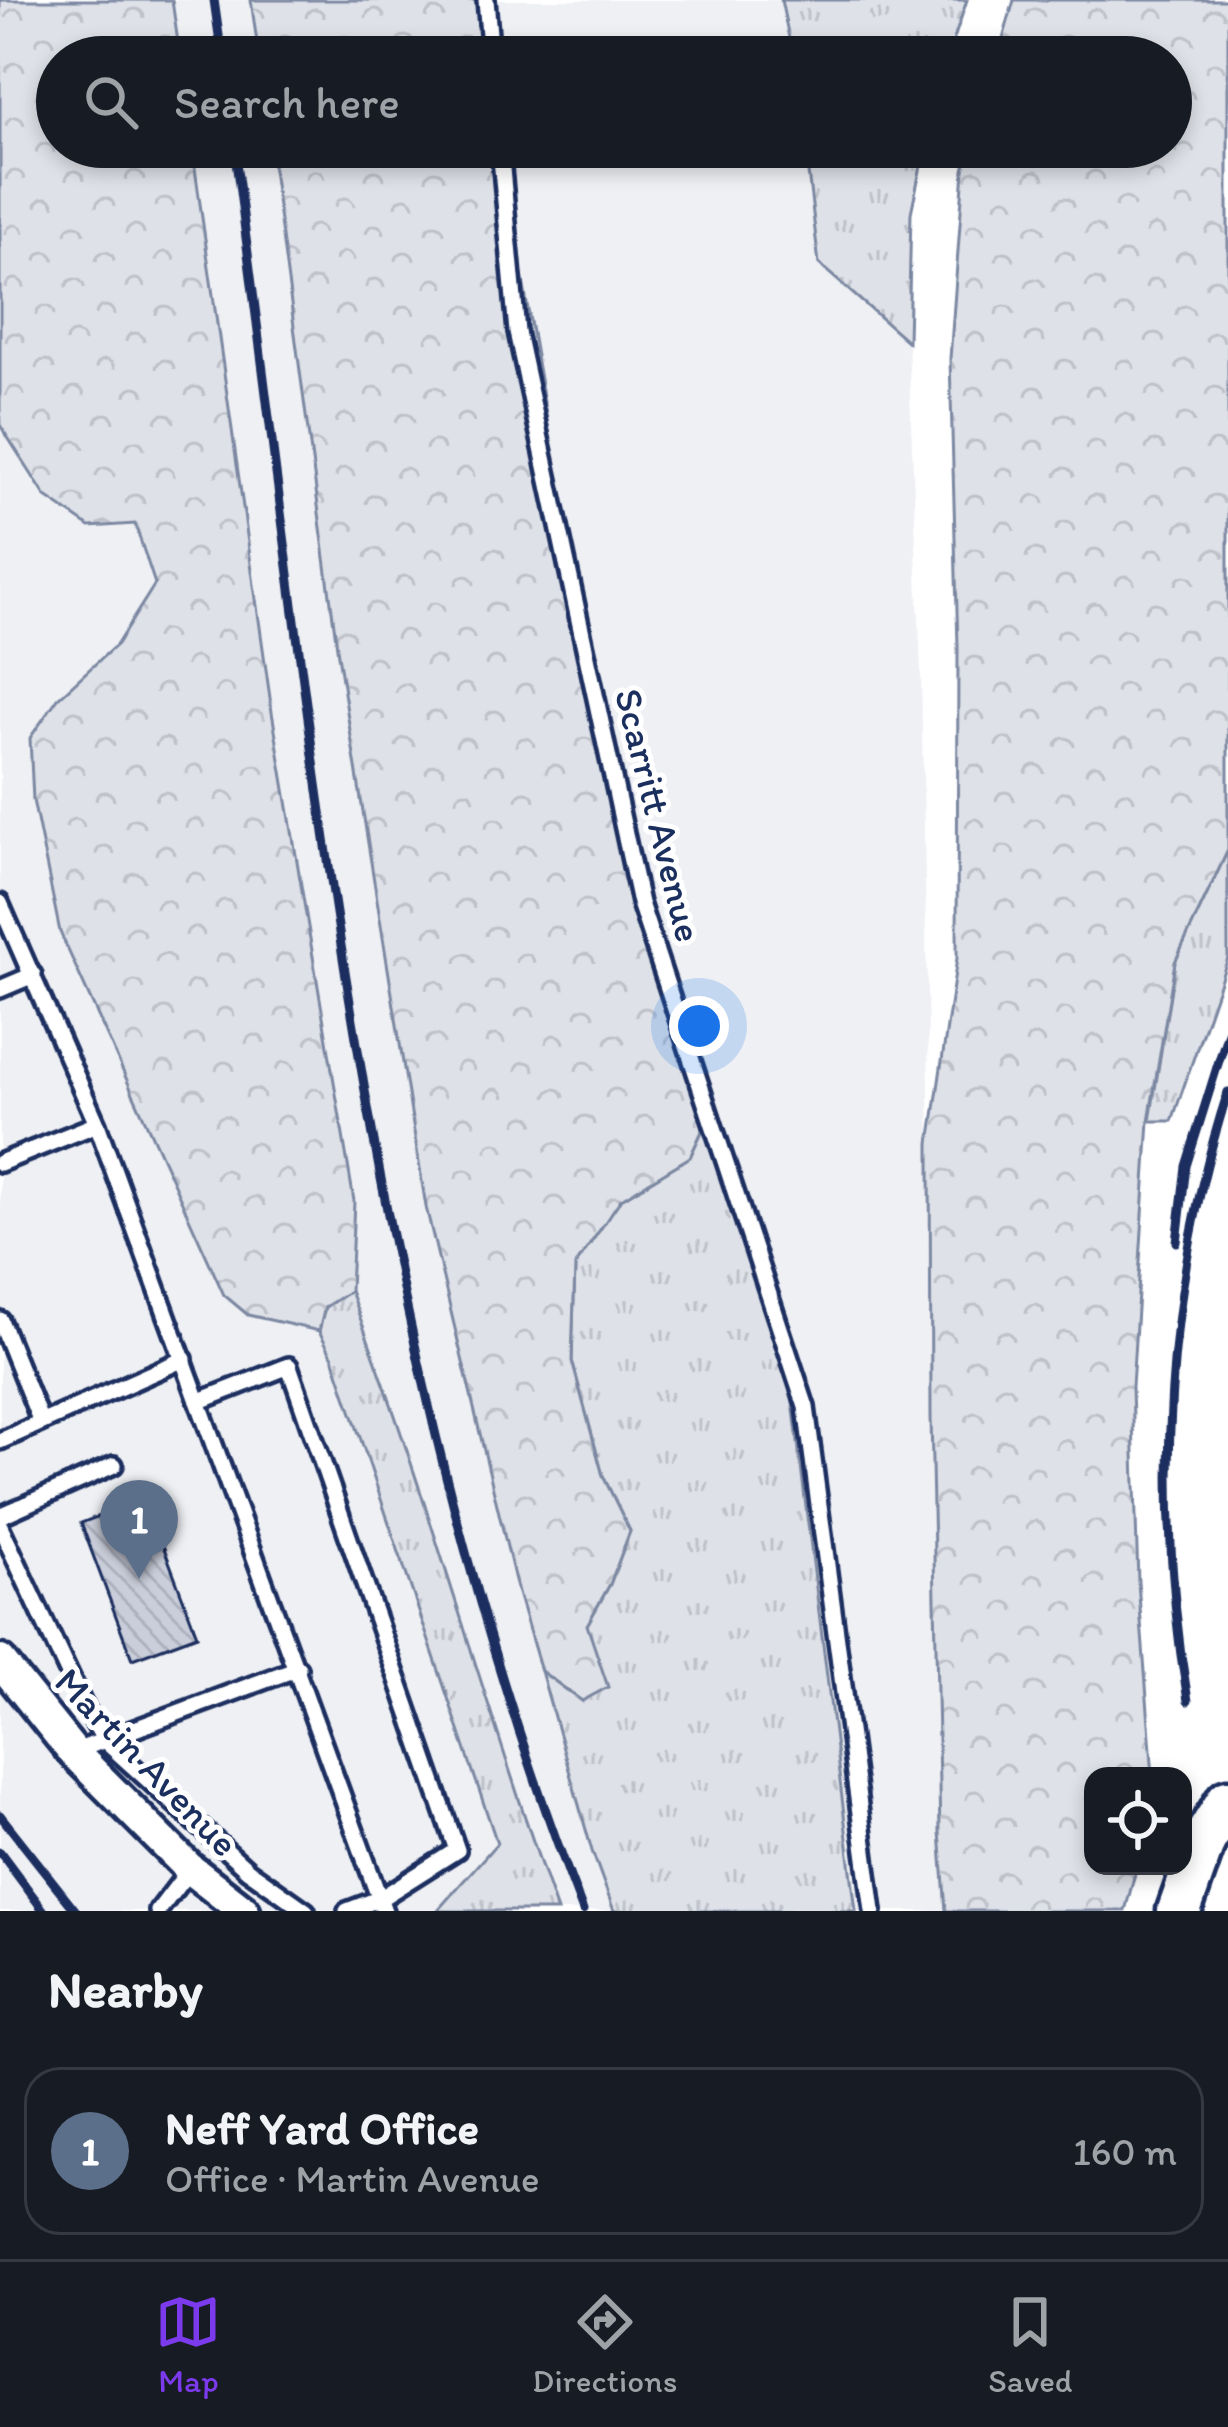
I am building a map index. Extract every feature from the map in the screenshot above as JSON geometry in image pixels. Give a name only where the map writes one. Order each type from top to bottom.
[{"type":"main road","points":[[1179,1911],[1204,1840],[1228,1801]]},
{"type":"street","name":"Martin Avenue","points":[[0,1661],[73,1753],[190,1869],[244,1911]]},
{"type":"lane","points":[[486,0],[489,36]]},
{"type":"lane","name":"Scarritt Avenue","points":[[502,168],[517,332],[640,903],[806,1407],[873,1911]]},
{"type":"lane","points":[[0,903],[97,1124],[382,1905]]},
{"type":"lane","points":[[0,989],[33,975]]},
{"type":"lane","points":[[0,1163],[97,1124]]},
{"type":"lane","points":[[0,1319],[41,1422]]},
{"type":"lane","points":[[0,1441],[184,1359]]},
{"type":"lane","points":[[200,1401],[289,1366],[457,1850],[382,1905],[347,1911]]},
{"type":"lane","points":[[0,1516],[114,1465]]},
{"type":"lane","points":[[0,1526],[105,1741],[248,1870],[305,1911]]},
{"type":"lane","points":[[73,1753],[298,1668]]},
{"type":"lane","points":[[158,1911],[190,1869]]},
{"type":"shaded area","points":[[0,0],[251,0],[256,36],[36,36],[36,168],[273,168],[338,655],[426,1207],[541,1671],[614,1911],[0,1911]]},
{"type":"shaded area","points":[[484,0],[781,0],[789,36],[488,36]]},
{"type":"shaded area","points":[[504,168],[808,168],[820,264],[908,342],[921,673],[931,1416],[940,1832],[946,1911],[856,1911],[782,1313],[614,809]]},
{"type":"green space","points":[[0,0],[172,0],[177,36],[36,36],[36,168],[195,168],[272,712],[354,1201],[350,1291],[325,1307],[319,1331],[248,1315],[224,1295],[60,932],[33,800],[30,738],[58,698],[117,644],[155,584],[135,524],[90,527],[46,497],[0,425]]},
{"type":"green space","points":[[251,0],[484,0],[488,36],[256,36]]},
{"type":"green space","points":[[781,0],[967,0],[955,36],[789,36]]},
{"type":"green space","points":[[1014,0],[1228,0],[1228,850],[1175,962],[1149,1121],[1132,1387],[1138,1582],[1152,1767],[1084,1767],[1084,1875],[1135,1875],[1125,1911],[946,1911],[940,1832],[931,1416],[930,1143],[957,958],[958,647],[950,359],[964,170],[1192,168],[1192,36],[1004,36]]},
{"type":"green space","points":[[273,168],[504,168],[614,809],[711,1112],[690,1157],[621,1199],[575,1266],[572,1361],[603,1476],[630,1531],[610,1584],[587,1625],[608,1687],[582,1701],[541,1671],[426,1207],[338,655]]},
{"type":"green space","points":[[808,168],[921,168],[911,213],[908,342],[819,264]]},
{"type":"green space","points":[[1228,850],[1228,958],[1172,1121],[1150,1121],[1175,962]]},
{"type":"green space","points":[[711,1112],[782,1313],[856,1911],[614,1911],[541,1671],[582,1701],[587,1625],[610,1584],[630,1531],[603,1476],[572,1361],[575,1266],[621,1199],[690,1157]]},
{"type":"green space","points":[[350,1291],[557,1911],[437,1911],[497,1843],[333,1357],[319,1331],[325,1307]]},
{"type":"building","points":[[145,1498],[197,1635],[132,1659],[81,1523]]},
{"type":"railway","points":[[214,0],[219,36]]},
{"type":"railway","points":[[237,168],[322,818],[356,1041],[397,1262],[447,1481],[508,1698],[583,1911]]},
{"type":"railway","points":[[1177,1242],[1186,1166],[1228,1032]]},
{"type":"railway","points":[[1188,1701],[1171,1548],[1172,1394],[1190,1241],[1228,1092]]},
{"type":"railway","points":[[0,1815],[76,1911]]},
{"type":"railway","points":[[0,1852],[44,1911]]},
{"type":"place","name":"Neff Yard Office","points":[[139,1579]]}]
